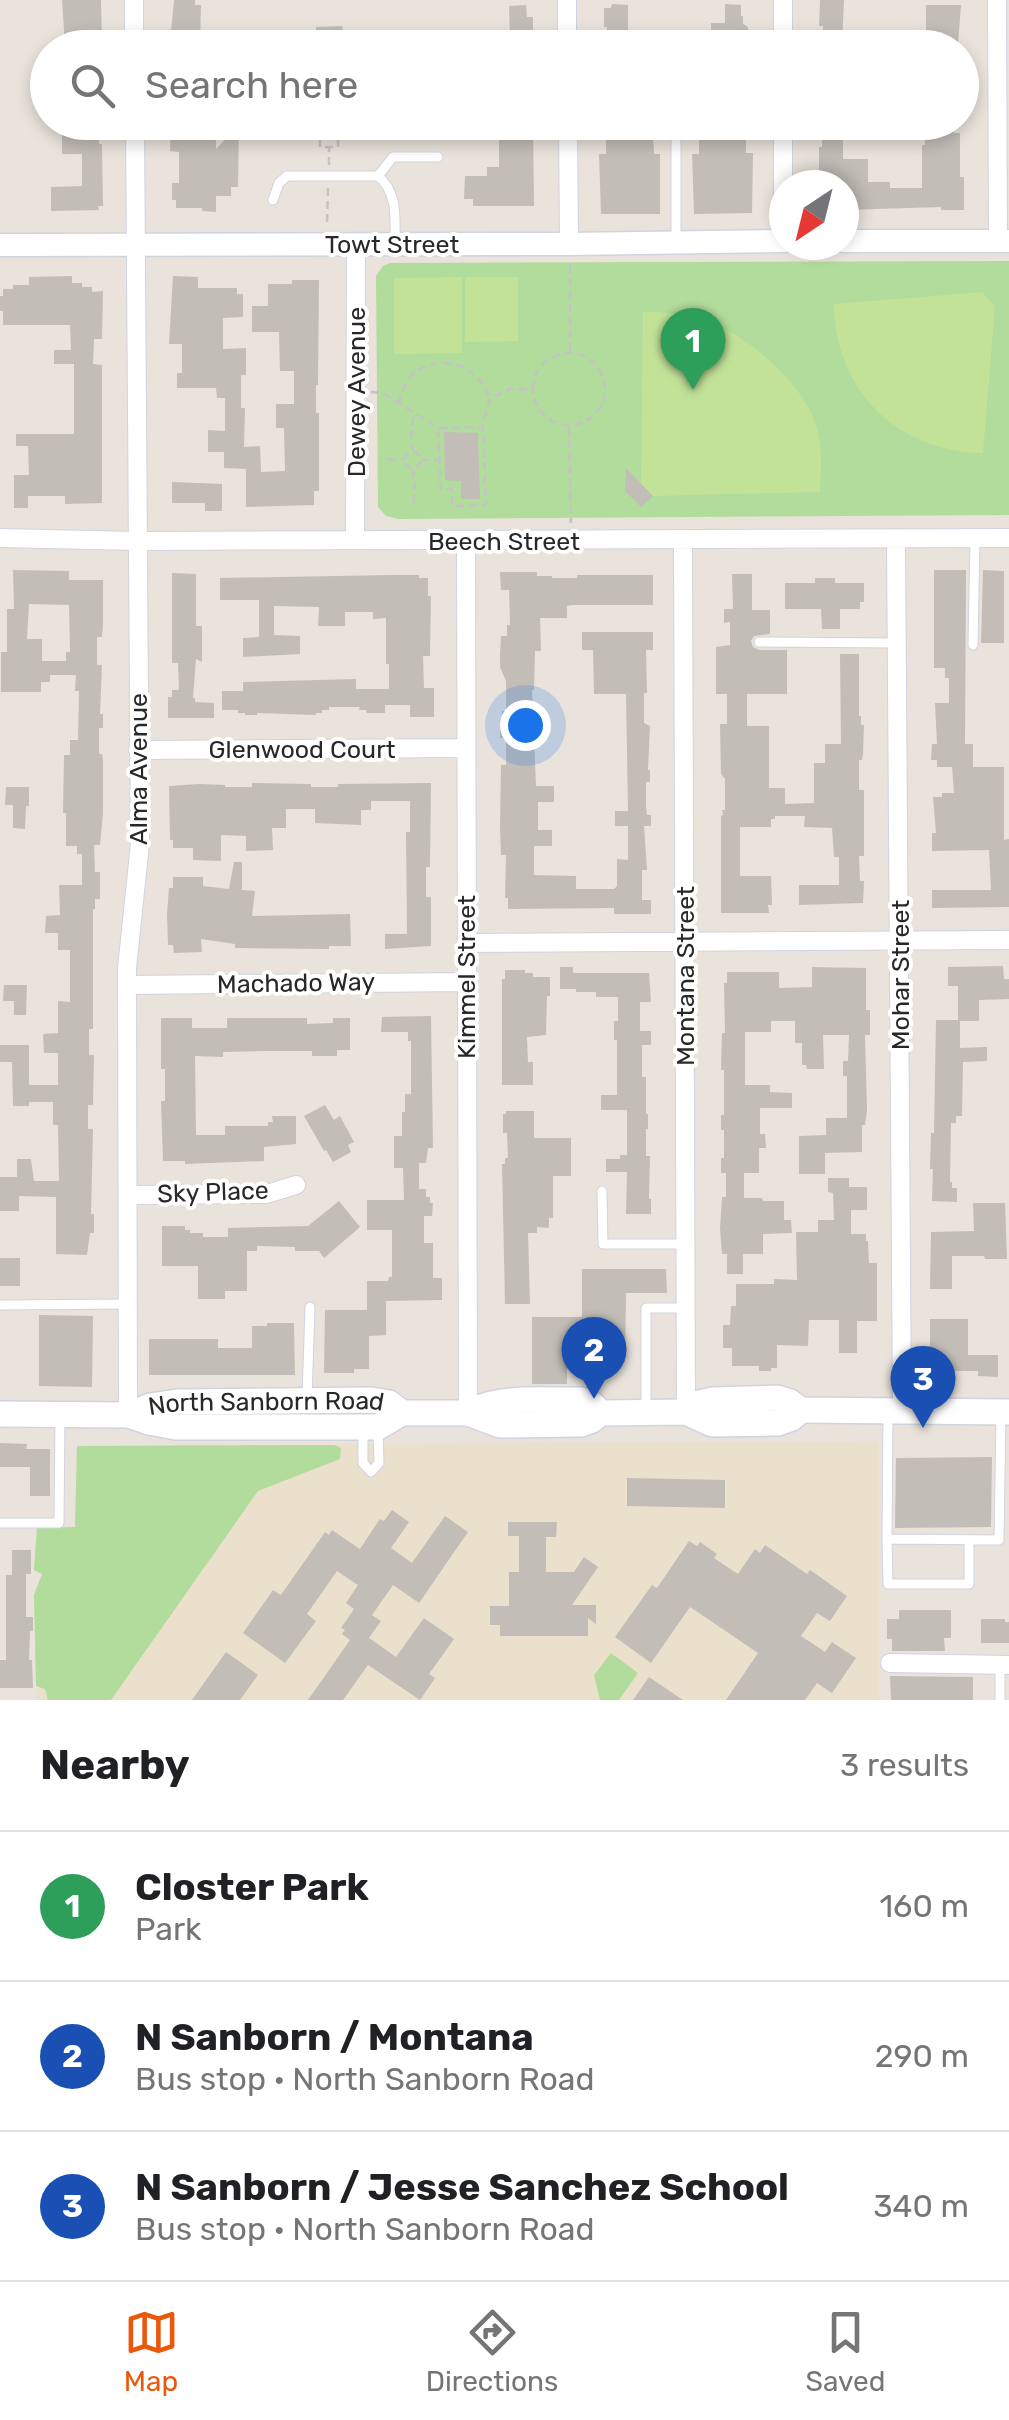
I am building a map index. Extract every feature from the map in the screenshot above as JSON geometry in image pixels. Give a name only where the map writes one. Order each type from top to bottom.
[{"type":"main road","name":"North Sanborn Road","points":[[0,1414],[128,1415],[176,1427],[371,1427],[402,1413],[468,1413],[495,1402],[582,1400],[601,1413],[646,1413],[686,1412],[713,1400],[777,1398],[800,1410],[1005,1412]]},
{"type":"main road","name":"North Sanborn Road","points":[[128,1415],[150,1406],[177,1402],[372,1400],[389,1403],[402,1413]]},
{"type":"street","points":[[134,0],[134,30]]},
{"type":"street","points":[[568,0],[568,30]]},
{"type":"street","points":[[783,0],[783,30]]},
{"type":"street","points":[[859,241],[1004,241],[997,0]]},
{"type":"street","name":"Alma Avenue","points":[[128,1415],[127,985],[140,844],[136,140]]},
{"type":"street","points":[[568,140],[569,255]]},
{"type":"street","points":[[783,140],[783,170]]},
{"type":"street","name":"Towt Street","points":[[0,246],[395,244],[569,255],[676,243],[769,241]]},
{"type":"street","name":"Dewey Avenue","points":[[355,540],[356,245]]},
{"type":"street","name":"Beech Street","points":[[0,538],[1009,538]]},
{"type":"street","name":"Mohar Street","points":[[895,1410],[900,941],[896,539]]},
{"type":"street","name":"Montana Street","points":[[683,540],[686,1412]]},
{"type":"street","name":"Kimmel Street","points":[[466,541],[468,1413]]},
{"type":"street","name":"Glenwood Court","points":[[138,750],[465,748]]},
{"type":"street","points":[[466,943],[1009,940]]},
{"type":"street","name":"Machado Way","points":[[127,985],[466,982]]},
{"type":"street","name":"Sky Place","points":[[129,1195],[267,1194],[296,1185]]},
{"type":"street","points":[[890,1663],[1004,1665]]},
{"type":"lane","points":[[676,142],[676,243]]},
{"type":"lane","points":[[378,176],[393,158],[438,158]]},
{"type":"lane","points":[[273,200],[278,183],[292,174],[378,176],[394,201],[395,244]]},
{"type":"lane","points":[[973,645],[975,538]]},
{"type":"lane","points":[[759,642],[897,643]]},
{"type":"lane","points":[[602,1191],[603,1244],[686,1244]]},
{"type":"lane","points":[[0,1305],[128,1304]]},
{"type":"lane","points":[[307,1401],[310,1307]]},
{"type":"lane","points":[[646,1413],[646,1308],[686,1308]]},
{"type":"lane","points":[[895,1410],[888,1584],[968,1584],[969,1540]]},
{"type":"lane","points":[[887,1539],[999,1540],[1005,1412]]},
{"type":"lane","points":[[0,1523],[59,1523],[60,1414]]},
{"type":"lane","points":[[371,1427],[380,1463],[371,1474],[364,1463],[371,1427]]},
{"type":"lane","points":[[1000,1700],[1004,1665]]},
{"type":"path","points":[[320,140],[320,147],[338,147],[338,140]]},
{"type":"path","points":[[569,255],[570,353]]},
{"type":"path","points":[[570,353],[581,355],[599,368],[605,390],[598,411],[569,425],[542,412],[534,390],[542,365],[550,358],[570,353]]},
{"type":"path","points":[[400,402],[412,374],[424,366],[456,365],[482,382],[490,398],[482,427],[486,505],[452,506],[452,489],[441,489],[438,428]]},
{"type":"path","points":[[490,398],[511,389],[534,390]]},
{"type":"path","points":[[356,392],[380,392],[438,428],[482,427]]},
{"type":"path","points":[[413,452],[414,413]]},
{"type":"path","points":[[569,425],[572,541]]},
{"type":"path","points":[[413,452],[421,460],[413,468],[405,460],[413,452]]},
{"type":"path","points":[[388,459],[405,460]]},
{"type":"path","points":[[421,460],[440,460]]},
{"type":"path","points":[[413,468],[413,507]]},
{"type":"shaded area","points":[[879,1441],[879,1700],[37,1700],[34,1595],[42,1574],[34,1570],[37,1528],[75,1527],[77,1446]]},
{"type":"green space","points":[[1009,261],[1009,515],[398,519],[386,516],[378,507],[376,276],[390,263]]},
{"type":"green space","points":[[462,277],[462,353],[394,354],[394,278]]},
{"type":"green space","points":[[465,277],[518,277],[518,341],[465,342]]},
{"type":"green space","points":[[982,292],[995,306],[983,453],[952,450],[924,441],[898,428],[877,410],[859,389],[846,363],[837,335],[834,304]]},
{"type":"green space","points":[[643,312],[689,315],[720,326],[753,347],[785,375],[808,406],[818,430],[820,492],[653,496],[641,484]]},
{"type":"green space","points":[[77,1446],[341,1448],[340,1459],[258,1491],[111,1700],[48,1700],[45,1689],[36,1686],[34,1595],[42,1574],[34,1570],[37,1528],[75,1527]]},
{"type":"green space","points":[[611,1653],[638,1673],[619,1700],[600,1700],[594,1675]]},
{"type":"building","points":[[62,0],[101,0],[102,30],[64,30]]},
{"type":"building","points":[[174,0],[195,0],[195,5],[201,5],[200,30],[171,30]]},
{"type":"building","points":[[820,0],[844,0],[843,30],[823,30],[819,26]]},
{"type":"building","points":[[612,4],[628,5],[628,30],[604,27],[604,8],[611,8]]},
{"type":"building","points":[[725,4],[741,5],[743,24],[748,30],[711,30],[711,23],[725,23]]},
{"type":"building","points":[[526,5],[527,17],[533,17],[533,30],[510,30],[509,6]]},
{"type":"building","points":[[926,5],[961,5],[959,30],[926,30]]},
{"type":"building","points":[[342,26],[343,30],[316,30]]},
{"type":"building","points":[[62,140],[99,140],[102,144],[103,206],[98,206],[99,210],[51,211],[51,187],[82,186],[82,154],[62,154]]},
{"type":"building","points":[[170,140],[216,140],[216,149],[224,140],[239,140],[238,187],[231,187],[231,196],[216,196],[216,212],[176,208],[172,183],[179,183],[179,152],[170,151]]},
{"type":"building","points":[[499,140],[533,140],[534,206],[473,206],[473,199],[464,199],[465,176],[487,176],[487,167],[499,167]]},
{"type":"building","points":[[606,140],[653,140],[654,154],[660,154],[660,214],[601,214],[599,154],[606,154]]},
{"type":"building","points":[[699,140],[746,140],[746,153],[753,153],[752,213],[694,214],[692,154],[699,154]]},
{"type":"building","points":[[822,140],[843,140],[843,159],[868,159],[868,182],[890,182],[890,188],[922,188],[925,140],[960,140],[964,210],[859,210],[859,170],[819,170]]},
{"type":"building","points":[[72,276],[72,283],[92,287],[92,292],[103,291],[102,339],[94,339],[93,364],[102,365],[102,503],[65,504],[65,496],[28,496],[28,508],[14,508],[14,475],[29,475],[28,446],[16,446],[16,434],[74,434],[74,364],[54,364],[54,350],[71,350],[70,325],[3,325],[0,296],[3,289],[13,289],[13,285],[29,285],[29,277]]},
{"type":"building","points":[[173,276],[198,277],[198,288],[237,288],[237,294],[243,294],[243,317],[223,318],[223,349],[246,348],[246,375],[241,375],[244,447],[260,446],[261,472],[285,471],[284,428],[276,428],[276,404],[294,404],[294,371],[280,371],[279,332],[252,332],[252,306],[268,306],[268,284],[319,280],[319,491],[314,491],[314,505],[246,507],[246,469],[224,468],[224,452],[208,452],[208,430],[225,431],[225,398],[217,398],[216,388],[177,388],[177,373],[182,373],[182,344],[169,344]]},
{"type":"building","points":[[444,432],[478,433],[480,499],[461,499],[461,481],[445,480]]},
{"type":"building","points":[[626,468],[653,496],[641,507],[625,491]]},
{"type":"building","points":[[172,482],[222,484],[222,511],[205,511],[205,503],[172,503]]},
{"type":"building","points":[[13,570],[69,571],[69,580],[103,580],[103,623],[102,637],[97,637],[97,665],[102,665],[103,728],[99,728],[99,754],[103,761],[103,813],[100,845],[94,845],[100,899],[95,899],[93,909],[93,1029],[89,1029],[89,1055],[94,1055],[93,1105],[88,1105],[88,1129],[93,1129],[94,1233],[90,1233],[87,1255],[56,1254],[56,1197],[19,1196],[19,1211],[0,1211],[0,1177],[17,1177],[17,1159],[31,1159],[34,1181],[59,1181],[58,1125],[53,1125],[53,1102],[13,1106],[12,1062],[0,1062],[0,1045],[29,1045],[29,1085],[58,1085],[58,1053],[44,1053],[43,1034],[58,1033],[58,1001],[70,1002],[70,950],[58,950],[58,933],[45,933],[46,916],[60,915],[59,885],[82,885],[82,854],[77,854],[77,846],[66,846],[63,813],[64,755],[70,755],[70,740],[78,740],[76,675],[50,675],[50,682],[41,682],[41,692],[1,692],[1,652],[7,652],[7,609],[14,609]],"holes":[[[29,604],[69,605],[70,652],[66,652],[66,661],[42,661],[42,639],[27,639]]]},
{"type":"building","points":[[934,570],[966,570],[965,744],[973,744],[973,767],[1004,767],[1009,907],[932,908],[932,890],[991,890],[989,850],[932,851],[932,833],[936,833],[933,797],[954,793],[952,767],[937,767],[937,760],[931,760],[932,744],[937,744],[935,703],[949,703],[945,668],[934,668]]},
{"type":"building","points":[[983,570],[1004,571],[1004,643],[981,643]]},
{"type":"building","points":[[500,572],[537,572],[537,576],[552,578],[653,575],[653,605],[572,605],[567,606],[567,618],[540,618],[541,651],[535,651],[532,690],[536,786],[554,786],[554,802],[538,802],[538,830],[552,830],[552,846],[534,846],[534,875],[576,876],[576,889],[614,889],[617,859],[628,860],[628,826],[615,826],[615,811],[628,811],[626,694],[594,694],[593,650],[582,650],[582,632],[653,632],[653,650],[646,650],[644,693],[644,723],[650,726],[646,806],[651,826],[644,826],[647,870],[642,870],[642,900],[651,900],[651,914],[614,914],[614,908],[508,909],[506,855],[501,855],[500,828],[501,765],[506,765],[506,738],[500,738],[500,725],[502,711],[506,711],[506,681],[500,655],[501,636],[507,636],[510,625],[509,590],[501,590]]},
{"type":"building","points":[[172,573],[196,574],[196,626],[202,626],[202,662],[196,659],[193,698],[195,702],[214,703],[214,718],[168,718],[168,697],[172,697],[172,690],[179,690],[178,663],[172,663]]},
{"type":"building","points":[[732,574],[752,574],[752,610],[770,610],[770,634],[754,636],[753,647],[787,650],[787,694],[747,694],[747,726],[769,726],[769,788],[785,788],[785,804],[814,803],[814,763],[825,763],[825,744],[841,744],[840,654],[859,654],[859,716],[864,725],[863,754],[859,760],[859,790],[864,790],[864,856],[859,856],[863,903],[799,905],[799,885],[839,885],[839,857],[834,857],[832,828],[804,827],[805,816],[775,816],[771,827],[740,827],[740,876],[771,876],[769,913],[721,913],[725,779],[721,774],[720,724],[727,724],[727,694],[716,694],[716,647],[730,645],[730,622],[724,623],[724,609],[733,609]]},
{"type":"building","points":[[220,578],[428,578],[431,596],[430,656],[423,656],[424,688],[434,688],[434,717],[410,717],[410,705],[385,705],[385,713],[367,713],[360,707],[329,707],[316,715],[245,715],[238,710],[222,710],[222,691],[243,691],[243,682],[356,679],[356,689],[389,689],[389,664],[386,618],[373,619],[373,612],[345,612],[345,626],[318,626],[319,607],[274,606],[274,635],[300,636],[300,654],[243,657],[243,638],[259,637],[259,600],[220,600]]},
{"type":"building","points":[[815,578],[864,583],[860,609],[840,609],[840,629],[822,629],[821,609],[785,609],[785,583],[815,583]]},
{"type":"building","points":[[252,783],[338,787],[431,783],[426,897],[431,897],[431,946],[385,949],[385,934],[407,934],[406,832],[410,832],[410,801],[371,801],[371,810],[361,810],[361,825],[315,823],[315,809],[286,809],[286,828],[272,828],[273,850],[246,851],[246,836],[221,835],[221,861],[193,860],[193,848],[173,848],[169,786],[252,787]]},
{"type":"building","points":[[6,787],[29,787],[25,829],[13,828],[13,805],[5,805]]},
{"type":"building","points":[[234,862],[242,862],[242,890],[255,891],[252,916],[350,914],[351,946],[235,948],[235,944],[201,939],[202,952],[174,953],[173,945],[168,945],[167,914],[173,877],[203,877],[203,886],[229,889]]},
{"type":"building","points":[[1003,966],[1004,979],[1009,979],[1009,999],[979,1000],[979,1021],[960,1021],[960,1048],[987,1047],[987,1061],[963,1062],[962,1116],[956,1116],[956,1123],[951,1123],[950,1182],[952,1188],[957,1188],[957,1202],[932,1201],[936,1020],[958,1020],[958,986],[948,986],[948,967]]},
{"type":"building","points":[[560,967],[573,967],[573,973],[649,973],[651,1002],[640,1002],[640,1031],[651,1031],[651,1045],[642,1045],[642,1077],[646,1077],[651,1214],[626,1214],[627,1172],[606,1172],[606,1159],[627,1155],[627,1110],[601,1110],[601,1095],[617,1095],[614,1021],[618,1021],[618,997],[596,997],[596,992],[560,989]]},
{"type":"building","points":[[812,967],[866,968],[870,1035],[865,1035],[867,1110],[862,1125],[862,1152],[825,1153],[825,1174],[799,1174],[799,1136],[826,1135],[826,1118],[847,1118],[843,1061],[848,1061],[849,1035],[823,1035],[824,1069],[807,1069],[802,1065],[802,1043],[795,1043],[795,1021],[771,1021],[771,1032],[745,1032],[745,1085],[770,1085],[770,1092],[792,1093],[792,1108],[760,1108],[760,1134],[765,1134],[766,1148],[759,1148],[759,1173],[744,1173],[744,1198],[784,1201],[784,1220],[791,1220],[792,1233],[763,1234],[763,1254],[743,1254],[743,1274],[727,1274],[727,1254],[722,1254],[720,1229],[722,1197],[726,1197],[726,1173],[721,1173],[721,1070],[727,972],[779,972],[779,988],[812,987]]},
{"type":"building","points":[[505,970],[525,970],[533,973],[533,977],[550,977],[546,1035],[527,1037],[533,1085],[502,1085]]},
{"type":"building","points":[[4,985],[27,985],[26,1015],[14,1015],[14,1001],[3,1001]]},
{"type":"building","points":[[431,1016],[433,1148],[428,1148],[426,1163],[419,1163],[419,1189],[426,1189],[426,1197],[433,1203],[432,1216],[424,1216],[424,1243],[433,1243],[433,1278],[442,1278],[442,1300],[386,1301],[386,1335],[369,1336],[369,1369],[324,1373],[325,1310],[367,1310],[367,1281],[388,1281],[392,1277],[392,1230],[367,1230],[367,1200],[404,1200],[403,1168],[394,1168],[394,1136],[402,1136],[405,1094],[411,1094],[411,1041],[408,1032],[381,1032],[382,1017]]},
{"type":"building","points":[[161,1018],[192,1018],[192,1028],[227,1028],[227,1018],[307,1018],[307,1024],[350,1018],[350,1050],[337,1050],[337,1056],[312,1056],[312,1051],[265,1051],[195,1056],[196,1135],[225,1135],[225,1126],[268,1126],[268,1122],[273,1122],[272,1116],[296,1116],[296,1144],[264,1147],[264,1161],[163,1161],[161,1101],[165,1101],[165,1069],[161,1069]]},
{"type":"building","points":[[325,1105],[334,1120],[340,1116],[354,1142],[348,1145],[351,1152],[333,1162],[304,1116]]},
{"type":"building","points":[[506,1111],[534,1111],[534,1138],[571,1138],[571,1176],[553,1176],[553,1218],[549,1218],[549,1228],[537,1227],[537,1233],[528,1233],[530,1304],[505,1304],[502,1164],[508,1158],[507,1133],[503,1133]]},
{"type":"building","points":[[828,1178],[849,1178],[849,1187],[867,1187],[867,1210],[851,1210],[851,1234],[866,1234],[869,1263],[877,1263],[877,1321],[857,1321],[857,1353],[839,1353],[839,1320],[809,1320],[808,1346],[777,1345],[777,1368],[759,1371],[759,1366],[732,1366],[732,1348],[723,1348],[723,1325],[730,1325],[731,1306],[736,1306],[736,1284],[797,1280],[796,1232],[818,1232],[818,1220],[834,1220]]},
{"type":"building","points":[[339,1201],[360,1227],[324,1258],[319,1251],[295,1251],[295,1247],[257,1246],[257,1251],[247,1251],[247,1291],[225,1291],[225,1299],[198,1299],[198,1266],[162,1266],[162,1226],[185,1226],[190,1233],[203,1233],[203,1237],[228,1237],[228,1228],[308,1226]]},
{"type":"building","points":[[973,1203],[1005,1203],[1007,1259],[952,1256],[952,1289],[930,1289],[931,1232],[974,1231]]},
{"type":"building","points":[[0,1258],[20,1258],[20,1286],[0,1286]]},
{"type":"building","points":[[582,1269],[666,1269],[667,1293],[626,1293],[625,1362],[567,1362],[567,1384],[532,1384],[532,1317],[582,1317]]},
{"type":"building","points":[[39,1315],[93,1316],[92,1387],[39,1386]]},
{"type":"building","points":[[930,1319],[968,1319],[968,1355],[998,1355],[998,1377],[978,1376],[978,1371],[930,1371]]},
{"type":"building","points":[[294,1323],[295,1375],[149,1375],[149,1339],[218,1339],[218,1348],[252,1348],[252,1326]]},
{"type":"building","points":[[0,1443],[50,1449],[50,1496],[30,1496],[30,1467],[0,1467]]},
{"type":"building","points":[[992,1457],[991,1527],[895,1528],[896,1458]]},
{"type":"building","points":[[627,1478],[725,1480],[725,1508],[627,1506]]},
{"type":"building","points":[[392,1510],[409,1522],[391,1548],[412,1563],[445,1516],[468,1532],[419,1603],[393,1585],[372,1615],[381,1621],[369,1638],[396,1657],[424,1618],[454,1639],[429,1674],[435,1678],[420,1700],[368,1665],[343,1700],[308,1700],[350,1640],[341,1628],[354,1609],[346,1603],[358,1585],[337,1571],[307,1614],[316,1621],[285,1663],[243,1633],[273,1590],[281,1595],[325,1532],[329,1535],[332,1530],[360,1549],[380,1519],[384,1521]]},
{"type":"building","points":[[508,1522],[557,1522],[556,1537],[546,1537],[546,1572],[574,1572],[584,1557],[598,1567],[572,1605],[596,1605],[596,1624],[588,1618],[588,1636],[500,1636],[500,1625],[490,1625],[490,1606],[509,1606],[509,1572],[519,1572],[519,1536],[508,1536]]},
{"type":"building","points":[[689,1541],[697,1546],[700,1542],[717,1554],[714,1558],[738,1574],[755,1549],[760,1553],[765,1545],[847,1596],[830,1621],[817,1613],[801,1636],[825,1652],[832,1642],[856,1658],[832,1693],[817,1683],[805,1700],[726,1700],[758,1653],[690,1607],[651,1663],[615,1637],[652,1585],[657,1588]]},
{"type":"building","points":[[12,1550],[31,1550],[31,1574],[26,1574],[26,1617],[33,1617],[29,1660],[33,1688],[0,1688],[0,1660],[6,1660],[6,1575],[12,1575]]},
{"type":"building","points":[[899,1610],[951,1610],[951,1638],[944,1638],[945,1651],[892,1651],[892,1639],[887,1639],[887,1619],[899,1619]]},
{"type":"building","points":[[981,1619],[1009,1622],[1009,1643],[981,1643]]},
{"type":"building","points":[[226,1652],[258,1675],[240,1700],[192,1700]]},
{"type":"building","points":[[890,1676],[973,1677],[973,1700],[891,1700]]},
{"type":"building","points":[[649,1677],[683,1700],[633,1700]]},
{"type":"place","name":"Closter Park","points":[[693,390]]},
{"type":"place","name":"N Sanborn / Montana","points":[[594,1399]]},
{"type":"place","name":"N Sanborn / Jesse Sanchez School","points":[[923,1428]]}]
